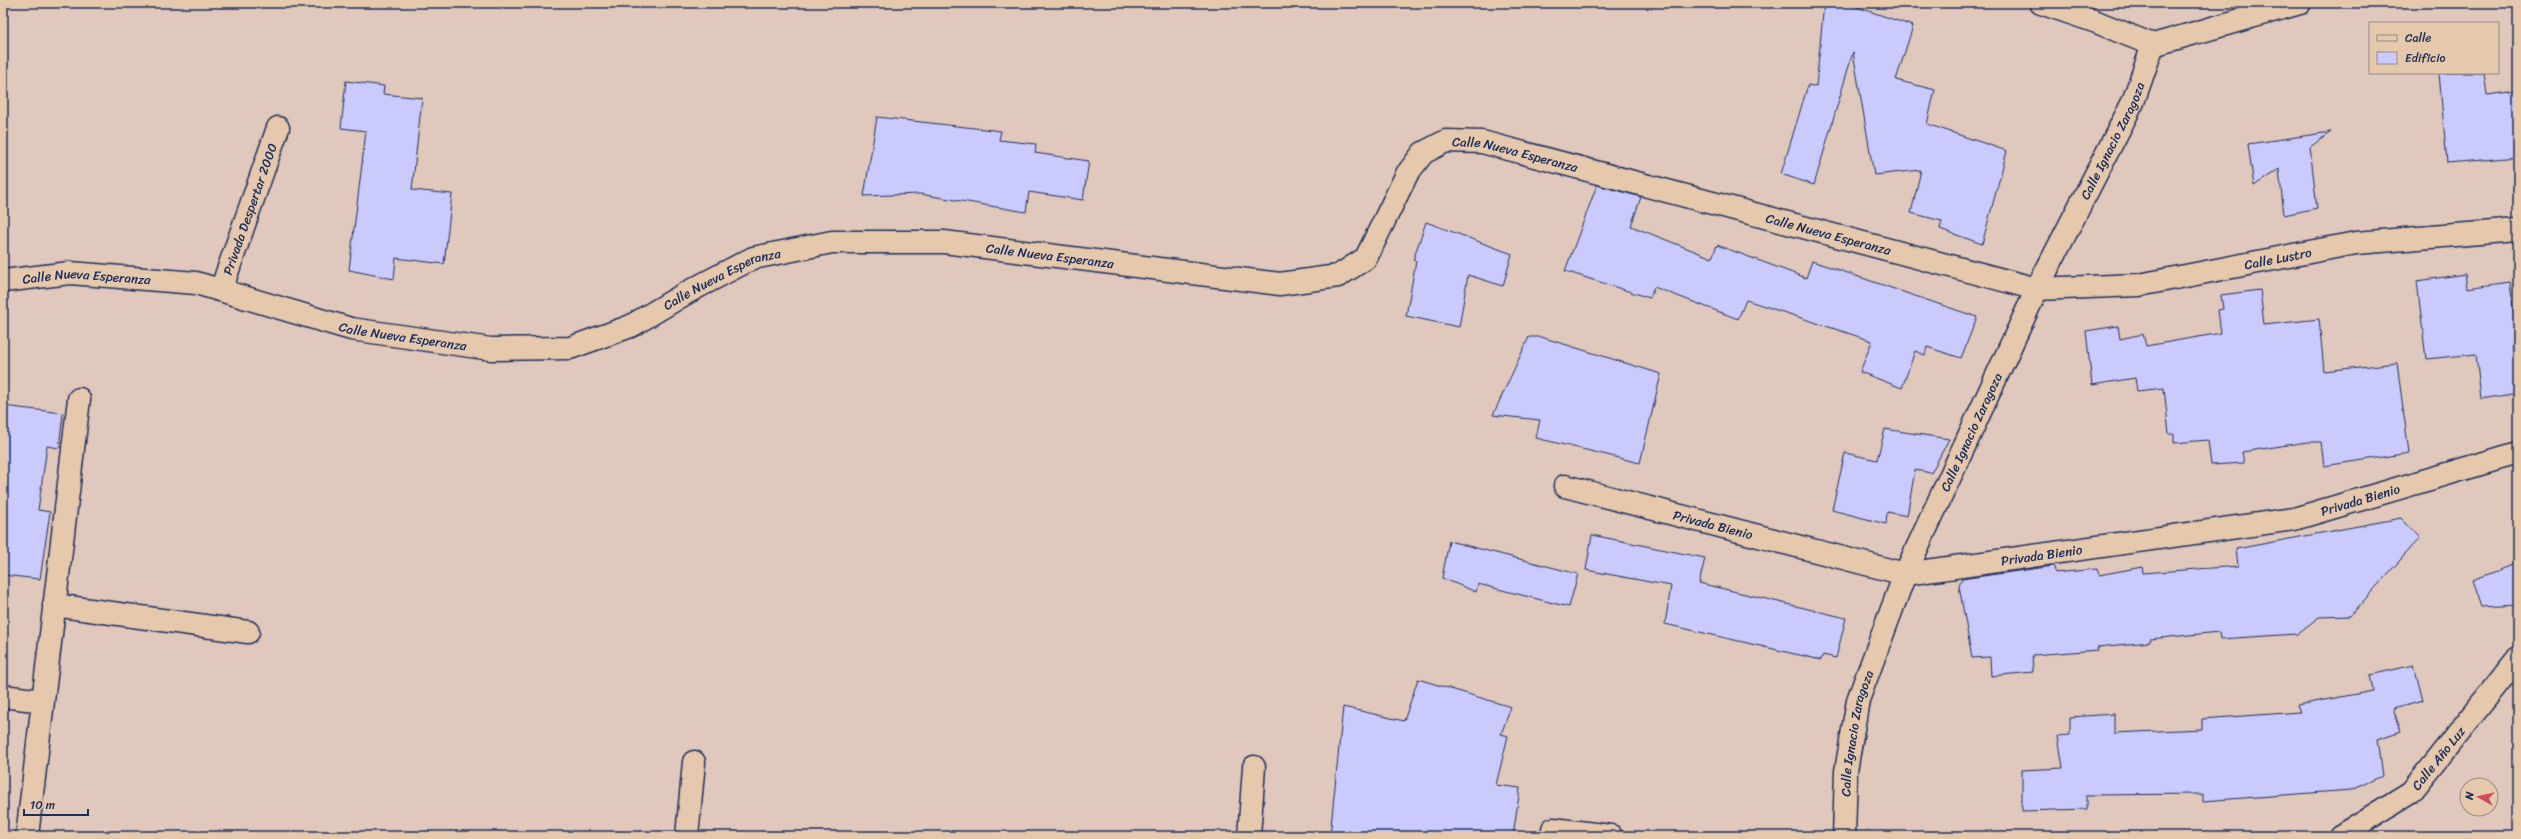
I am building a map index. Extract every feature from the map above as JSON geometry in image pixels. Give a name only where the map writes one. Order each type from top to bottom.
[{"type":"street","points":[[2041,3],[2094,21],[2154,45],[2300,3]]},
{"type":"street","name":"Calle Ignacio Zaragoza","points":[[1844,836],[1846,771],[1858,700],[1905,574],[2037,289],[2133,102],[2154,45]]},
{"type":"street","name":"Privada Despertar 2000","points":[[221,290],[278,128]]},
{"type":"street","name":"Calle Nueva Esperanza","points":[[3,281],[70,273],[196,283],[351,329],[491,349],[570,348],[631,326],[688,292],[753,258],[832,242],[944,242],[1280,284],[1338,276],[1366,258],[1407,174],[1423,152],[1446,141],[1482,142],[2037,289]]},
{"type":"street","name":"Calle Lustro","points":[[2037,289],[2139,285],[2356,243],[2518,230]]},
{"type":"street","points":[[27,836],[79,399]]},
{"type":"street","name":"Privada Bienio","points":[[1565,486],[1905,574],[2294,519],[2518,453]]},
{"type":"street","points":[[54,605],[248,632]]},
{"type":"street","name":"Calle Año Luz","points":[[2340,836],[2411,792],[2518,658]]},
{"type":"street","points":[[3,696],[42,701]]},
{"type":"street","points":[[687,836],[694,762]]},
{"type":"street","points":[[1249,836],[1254,767]]},
{"type":"street","points":[[1553,829],[1611,836]]},
{"type":"building","points":[[1824,3],[1845,3],[1913,26],[1896,80],[1935,90],[1927,124],[2007,151],[1982,244],[1940,229],[1942,221],[1911,213],[1921,170],[1874,175],[1853,52],[1814,185],[1781,174],[1808,85],[1816,87]]},
{"type":"building","points":[[2439,74],[2484,74],[2487,95],[2518,91],[2518,157],[2447,163]]},
{"type":"building","points":[[346,81],[384,86],[383,94],[422,98],[412,190],[452,194],[444,264],[396,258],[394,279],[349,270],[366,131],[341,128]]},
{"type":"building","points":[[877,117],[1001,131],[999,140],[1036,144],[1035,153],[1089,161],[1083,200],[1029,192],[1026,212],[920,194],[864,196]]},
{"type":"building","points":[[2331,132],[2310,147],[2317,208],[2284,215],[2279,169],[2254,186],[2248,144]]},
{"type":"building","points":[[1597,185],[1641,197],[1631,226],[1712,258],[1717,245],[1806,278],[1812,261],[1977,317],[1961,358],[1927,347],[1925,355],[1915,351],[1902,388],[1860,372],[1872,341],[1746,300],[1738,319],[1654,287],[1650,298],[1565,271]]},
{"type":"building","points":[[1426,222],[1512,254],[1503,286],[1468,275],[1459,327],[1406,316],[1416,261],[1413,260]]},
{"type":"building","points":[[2465,274],[2467,288],[2510,282],[2517,342],[2512,342],[2518,393],[2481,399],[2476,354],[2426,359],[2417,281]]},
{"type":"building","points":[[2260,290],[2264,325],[2319,319],[2324,371],[2397,363],[2409,453],[2324,466],[2321,442],[2307,442],[2242,452],[2244,463],[2211,465],[2208,440],[2174,443],[2174,434],[2169,434],[2164,388],[2137,391],[2135,378],[2092,385],[2086,331],[2118,326],[2120,339],[2143,334],[2146,346],[2221,333],[2218,310],[2223,309],[2221,295]]},
{"type":"building","points":[[1529,337],[1541,337],[1661,374],[1640,463],[1536,438],[1540,420],[1493,415]]},
{"type":"building","points":[[3,406],[63,413],[59,448],[47,446],[38,510],[50,512],[40,579],[3,575]]},
{"type":"building","points":[[1885,429],[1949,439],[1931,473],[1915,470],[1907,516],[1887,512],[1886,524],[1832,510],[1845,453],[1877,460]]},
{"type":"building","points":[[2401,518],[2420,538],[2350,616],[2319,617],[2297,634],[2220,639],[2219,632],[2150,639],[2150,642],[2097,647],[2098,650],[2032,655],[2033,672],[1991,676],[1990,657],[1972,658],[1959,586],[1962,579],[2054,566],[2055,573],[2097,569],[2099,575],[2142,567],[2143,573],[2238,566],[2236,549]]},
{"type":"building","points":[[1592,535],[1705,558],[1699,583],[1846,618],[1836,658],[1823,655],[1821,660],[1665,624],[1671,586],[1586,570]]},
{"type":"building","points":[[1449,541],[1578,574],[1569,607],[1478,584],[1476,592],[1442,578]]},
{"type":"building","points":[[2518,563],[2518,604],[2482,606],[2473,580]]},
{"type":"building","points":[[2414,665],[2423,701],[2393,709],[2401,731],[2377,739],[2382,776],[2351,790],[2203,801],[2203,794],[2087,795],[2087,809],[2022,811],[2022,770],[2063,768],[2058,736],[2070,735],[2070,717],[2114,714],[2114,733],[2202,729],[2202,719],[2300,712],[2297,705],[2373,691],[2370,675]]},
{"type":"building","points":[[1418,679],[1511,707],[1501,734],[1508,736],[1496,785],[1520,788],[1513,836],[1330,836],[1343,707],[1404,721]]}]
